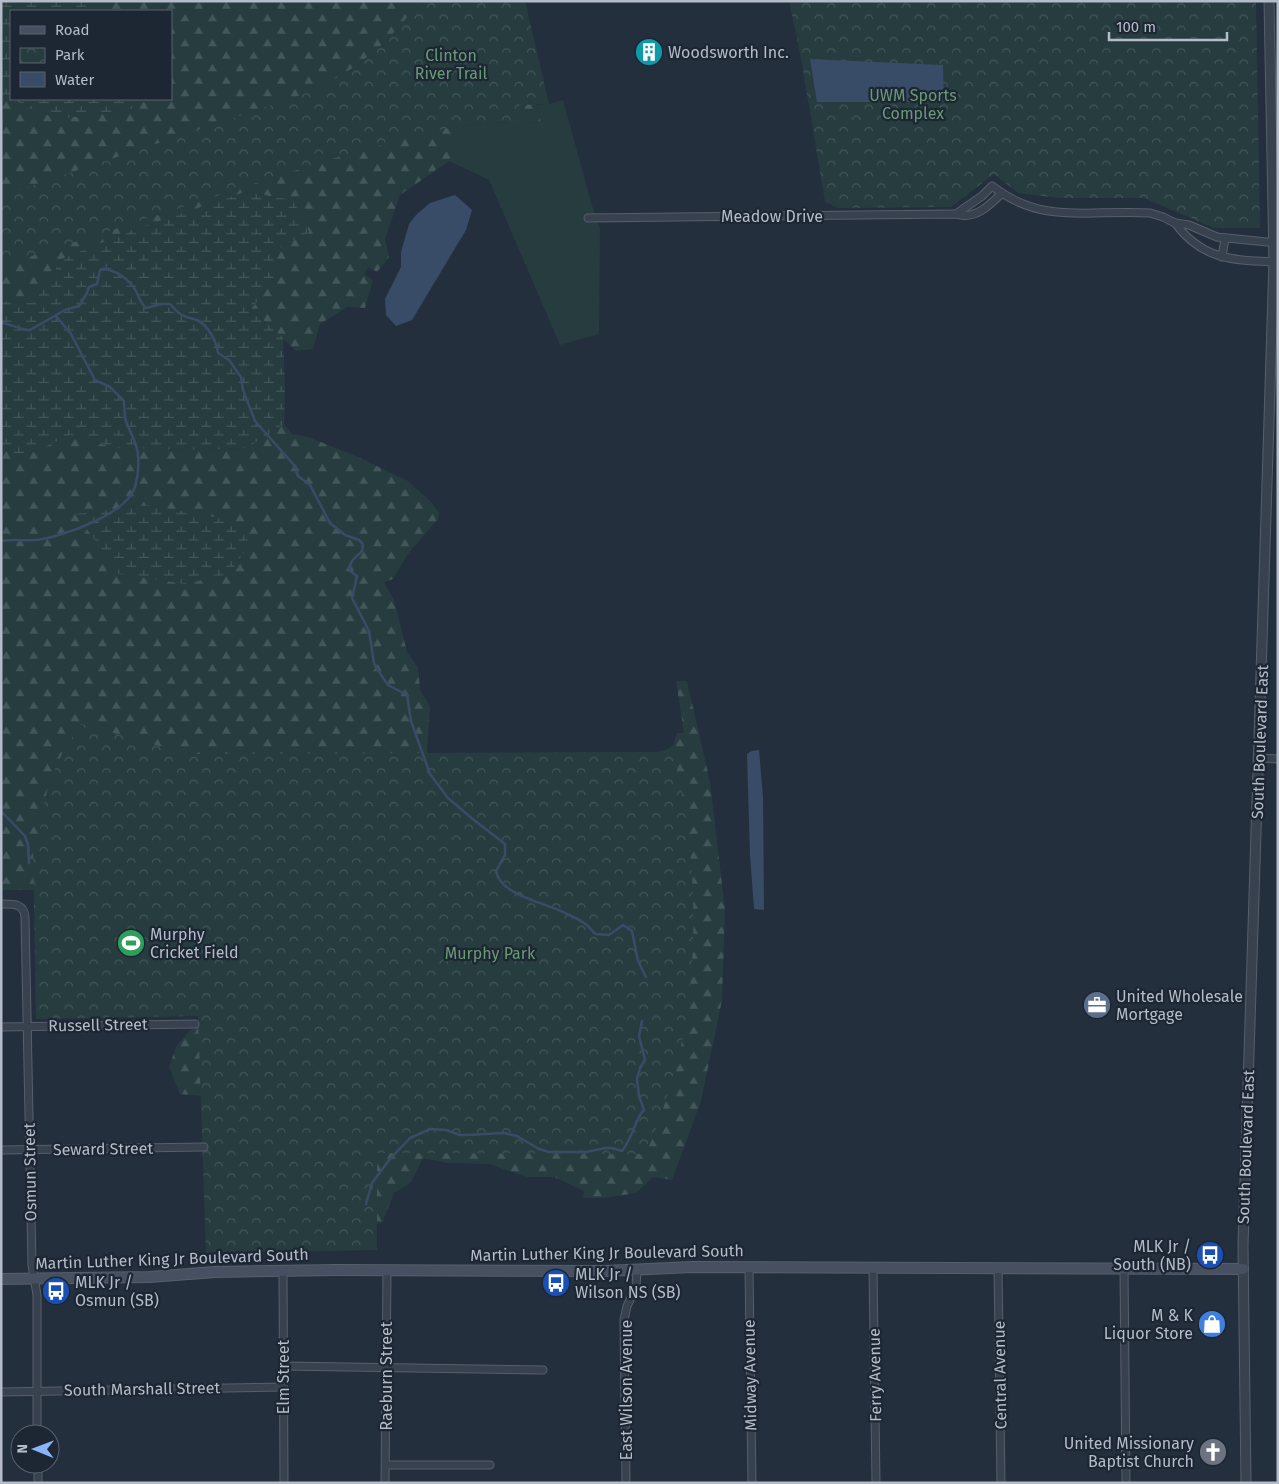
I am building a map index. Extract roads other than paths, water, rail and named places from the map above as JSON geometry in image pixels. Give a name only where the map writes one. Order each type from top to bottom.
[{"type":"main road","name":"Martin Luther King Jr Boulevard South","points":[[1,1279],[150,1277],[215,1272],[637,1270],[692,1267],[1243,1269]]},
{"type":"street","name":"South Boulevard East","points":[[1246,1483],[1243,1269],[1276,261],[1269,1]]},
{"type":"street","points":[[956,214],[982,196],[992,186],[1023,205],[1046,212],[1150,213],[1175,223],[1189,225],[1217,237],[1276,243]]},
{"type":"street","name":"Meadow Drive","points":[[588,218],[956,214],[964,216],[974,214],[986,208],[1002,193]]},
{"type":"street","points":[[1175,223],[1183,234],[1199,247],[1222,257],[1239,260],[1276,261]]},
{"type":"street","points":[[1222,257],[1225,238]]},
{"type":"street","points":[[1259,758],[1278,759]]},
{"type":"street","name":"Osmun Street","points":[[1,904],[16,904],[23,910],[25,917],[32,1266],[37,1295],[38,1424]]},
{"type":"street","name":"Russell Street","points":[[1,1027],[195,1024]]},
{"type":"street","name":"Seward Street","points":[[1,1150],[204,1147]]},
{"type":"street","name":"Midway Avenue","points":[[748,1267],[752,1483]]},
{"type":"street","name":"Ferry Avenue","points":[[873,1267],[876,1483]]},
{"type":"street","name":"Central Avenue","points":[[998,1268],[1001,1483]]},
{"type":"street","points":[[1124,1268],[1126,1483]]},
{"type":"street","name":"Raeburn Street","points":[[386,1483],[387,1270]]},
{"type":"street","name":"East Wilson Avenue","points":[[626,1483],[624,1320],[627,1306],[636,1288],[637,1270]]},
{"type":"street","name":"Elm Street","points":[[283,1271],[284,1483]]},
{"type":"street","points":[[284,1366],[543,1370]]},
{"type":"street","name":"South Marshall Street","points":[[1,1392],[284,1387]]},
{"type":"street","points":[[386,1465],[490,1465]]},
{"type":"water","points":[[810,59],[943,65],[944,102],[817,102]]},
{"type":"water","points":[[455,195],[472,210],[466,230],[412,320],[396,326],[386,315],[385,299],[401,267],[401,252],[409,224],[430,203]]},
{"type":"water","points":[[759,750],[763,797],[764,910],[754,909],[750,855],[747,754]]},
{"type":"waterway","points":[[1,322],[30,330],[65,310],[79,306],[89,287],[97,284],[100,270],[110,270],[121,275],[130,283],[146,308],[170,304],[182,315],[197,320],[205,326],[214,339],[218,353],[229,360],[241,377],[243,390],[255,421],[294,465],[298,476],[310,485],[330,523],[345,535],[359,540],[363,544],[362,551],[350,564],[350,571],[357,576],[352,598],[369,631],[374,663],[388,685],[407,695],[411,721],[430,774],[448,798],[505,844],[505,855],[496,871],[499,880],[515,893],[578,919],[596,934],[609,935],[623,925],[632,931],[638,961],[646,977]]},
{"type":"waterway","points":[[1,541],[47,538],[77,529],[107,515],[130,497],[138,475],[138,452],[126,421],[124,401],[110,387],[95,380],[71,334],[56,316]]},
{"type":"waterway","points":[[1,811],[25,836],[28,845],[29,863]]},
{"type":"waterway","points":[[366,1204],[372,1183],[390,1159],[410,1138],[430,1129],[446,1130],[460,1135],[504,1133],[517,1136],[539,1149],[549,1152],[587,1152],[605,1148],[622,1151],[638,1118],[644,1110],[639,1096],[637,1079],[640,1068],[645,1060],[639,1036],[642,1021]]},
{"type":"place","name":"Woodsworth Inc.","points":[[649,52]]},
{"type":"place","name":"Murphy Cricket Field","points":[[131,943]]},
{"type":"place","name":"United Wholesale Mortgage","points":[[1097,1005]]},
{"type":"place","name":"MLK Jr / South (NB)","points":[[1210,1255]]},
{"type":"place","name":"MLK Jr / Wilson NS (SB)","points":[[556,1283]]},
{"type":"place","name":"MLK Jr / Osmun (SB)","points":[[56,1291]]},
{"type":"place","name":"M & K Liquor Store","points":[[1212,1324]]},
{"type":"place","name":"United Missionary Baptist Church","points":[[1213,1452]]},
{"type":"park label","name":"Clinton River Trail","points":[[451,64]]},
{"type":"park label","name":"UWM Sports Complex","points":[[913,104]]},
{"type":"park label","name":"Murphy Park","points":[[490,953]]}]
